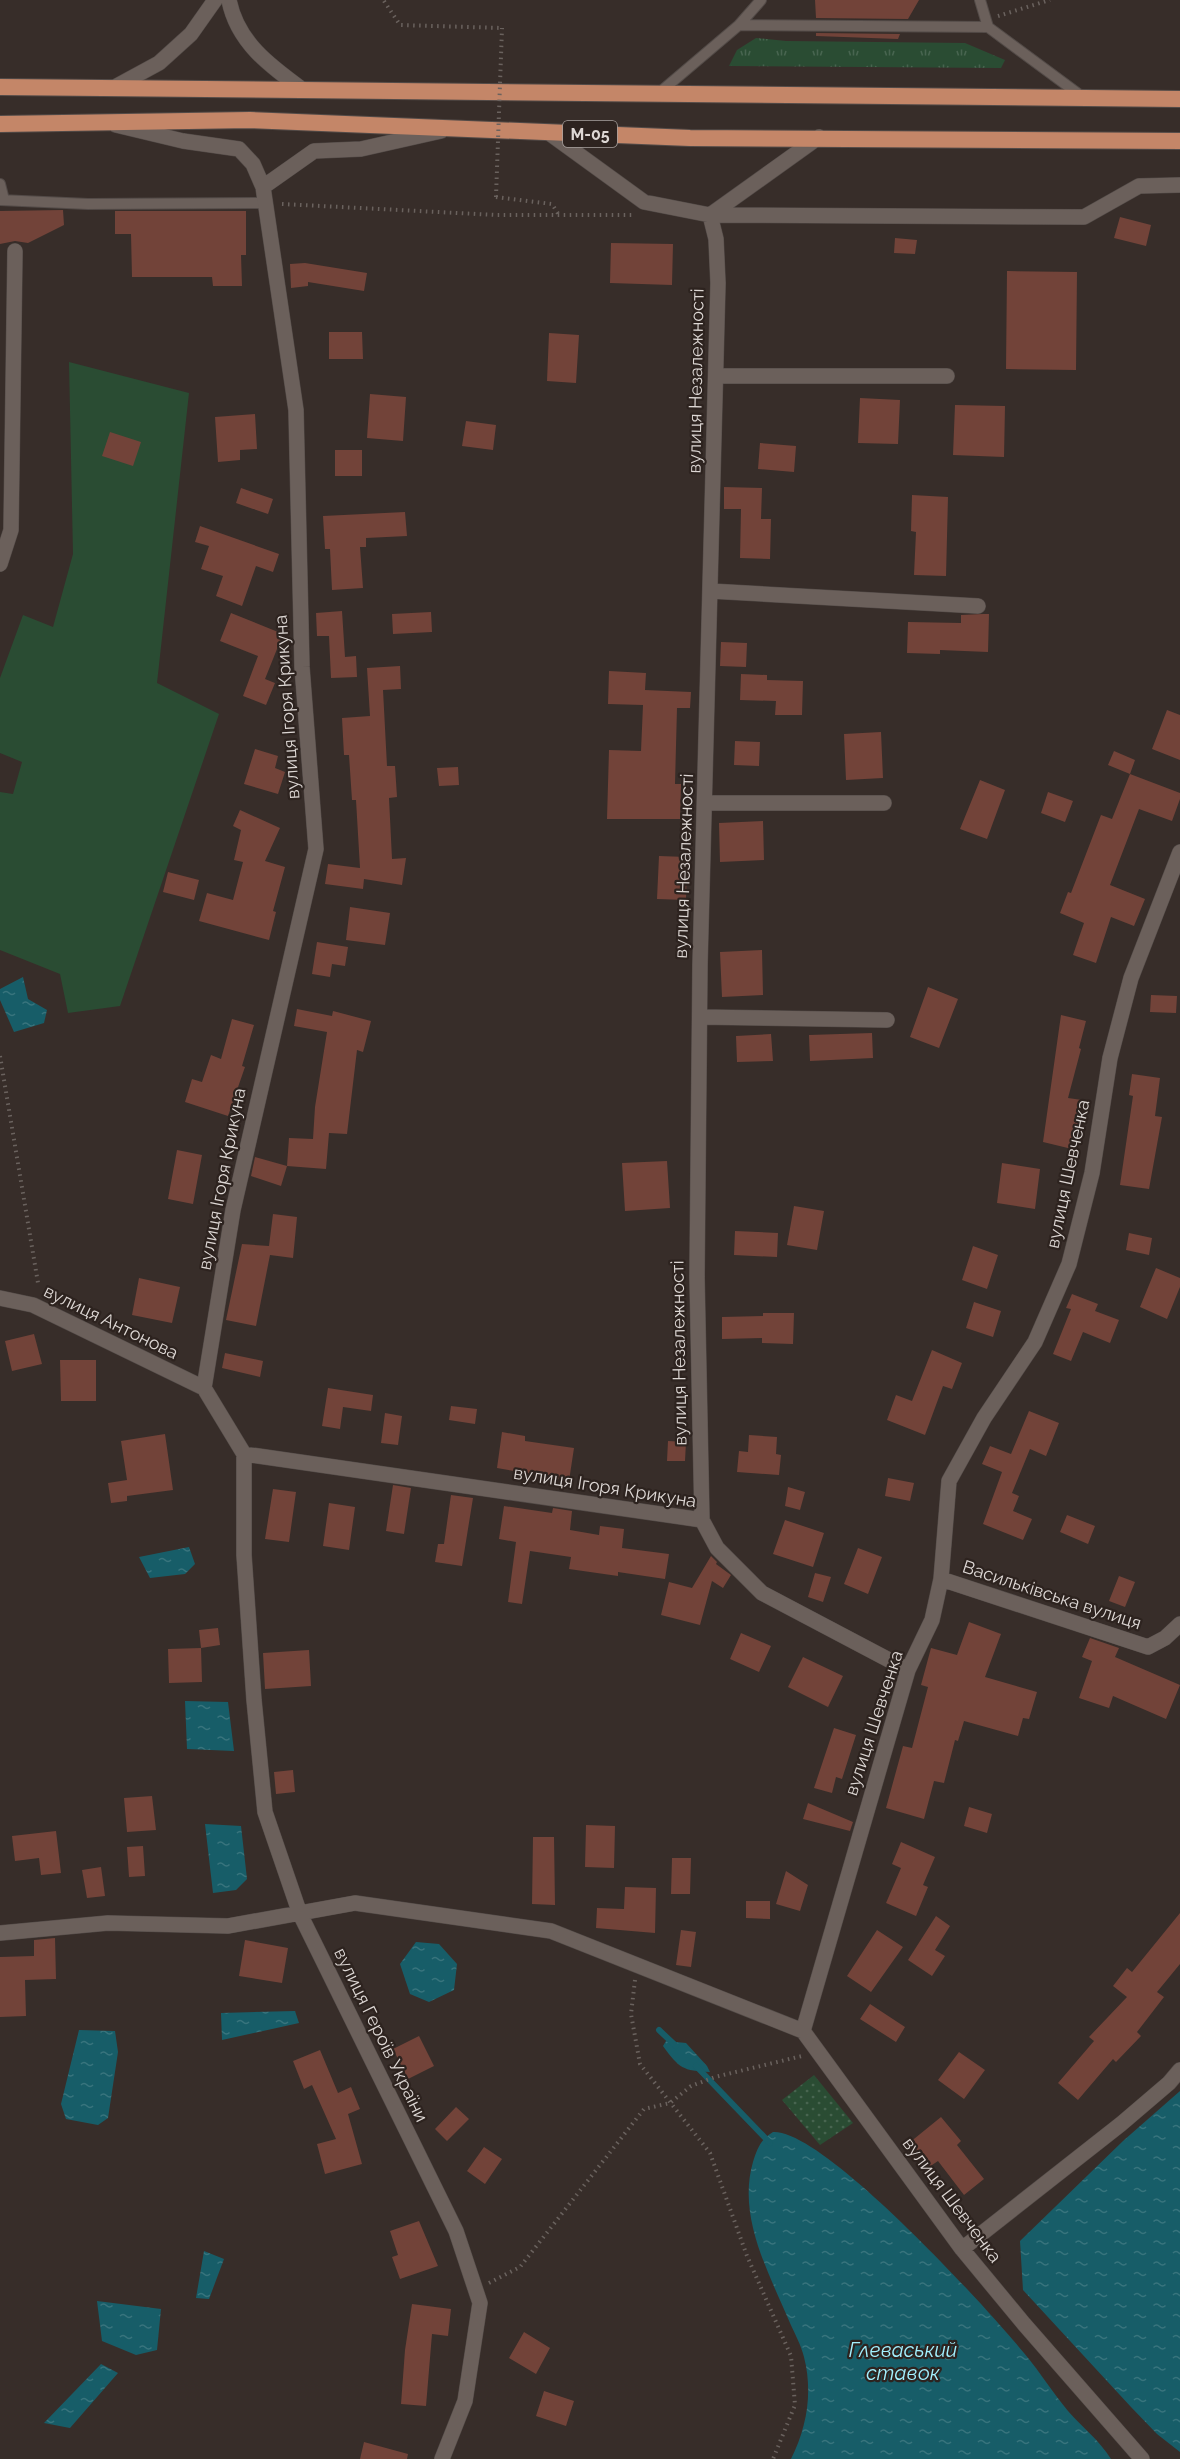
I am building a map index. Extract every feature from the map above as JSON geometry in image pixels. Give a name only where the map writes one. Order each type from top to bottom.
[{"type":"highway","points":[[0,87],[1180,99]]},
{"type":"highway","name":"М-05","points":[[0,124],[250,120],[690,138],[1180,141]]},
{"type":"street","points":[[113,88],[159,63],[191,34],[215,0]]},
{"type":"street","points":[[229,0],[232,14],[243,37],[268,65],[303,90]]},
{"type":"street","name":"вулиця Ігоря Крикуна","points":[[104,123],[183,141],[239,149],[253,164],[262,187],[265,203],[296,410],[302,667],[316,849],[233,1210],[204,1388]]},
{"type":"street","points":[[262,187],[314,150],[361,149],[452,128]]},
{"type":"street","points":[[549,132],[644,202],[710,215],[1083,217],[1139,186],[1180,185]]},
{"type":"street","points":[[710,215],[819,137]]},
{"type":"street","name":"вулиця Незалежності","points":[[702,1520],[697,1277],[700,1017],[718,283],[716,239],[710,215]]},
{"type":"street","points":[[0,564],[11,530],[7,366],[15,251]]},
{"type":"street","points":[[716,376],[947,376]]},
{"type":"street","points":[[710,591],[978,606]]},
{"type":"street","points":[[705,803],[884,803]]},
{"type":"street","name":"вулиця Шевченка","points":[[1142,2459],[962,2249],[802,2031],[908,1670],[932,1620],[941,1579],[949,1481],[984,1418],[1035,1342],[1069,1264],[1092,1173],[1110,1058],[1131,978],[1180,852]]},
{"type":"street","points":[[700,1017],[887,1020]]},
{"type":"street","name":"вулиця Антонова","points":[[0,1298],[33,1305],[204,1388]]},
{"type":"street","points":[[204,1388],[244,1454]]},
{"type":"street","name":"вулиця Ігоря Крикуна","points":[[244,1454],[702,1520],[717,1548],[762,1593],[908,1670]]},
{"type":"street","name":"вулиця Героїв України","points":[[244,1454],[244,1556],[254,1700],[265,1812],[300,1914],[456,2232],[480,2303],[465,2401],[442,2459]]},
{"type":"street","name":"Васильківська вулиця","points":[[941,1579],[1148,1647],[1165,1638],[1180,1624]]},
{"type":"street","points":[[0,1933],[108,1923],[228,1926],[355,1903],[551,1931],[802,2031]]},
{"type":"street","points":[[962,2249],[1095,2146],[1169,2083],[1180,2070]]},
{"type":"lane","points":[[658,93],[739,25],[761,0]]},
{"type":"lane","points":[[980,0],[987,23],[1084,98]]},
{"type":"lane","points":[[739,25],[987,23]]},
{"type":"lane","points":[[0,184],[2,200],[88,204],[265,203]]},
{"type":"path","points":[[987,23],[1050,0]]},
{"type":"path","points":[[384,1],[400,25],[502,28],[496,197],[552,204],[559,215]]},
{"type":"path","points":[[265,203],[496,215],[640,215]]},
{"type":"path","points":[[0,1056],[38,1283]]},
{"type":"path","points":[[637,1964],[631,2014],[640,2064],[710,2153],[747,2256],[791,2356],[795,2405],[773,2459]]},
{"type":"path","points":[[475,2290],[520,2268],[644,2109],[669,2103],[696,2085],[715,2077],[792,2059],[817,2050]]},
{"type":"green space","points":[[756,38],[786,41],[965,43],[1005,60],[1001,68],[729,66],[737,50]]},
{"type":"green space","points":[[69,362],[189,393],[157,683],[219,714],[120,1006],[68,1013],[60,974],[0,950],[0,792],[13,794],[22,762],[0,753],[0,678],[23,615],[53,627],[73,554]]},
{"type":"green space","points":[[814,2075],[853,2123],[820,2145],[782,2100]]},
{"type":"water","points":[[23,977],[28,999],[47,1010],[44,1023],[14,1032],[0,1000],[0,989]]},
{"type":"water","points":[[189,1547],[195,1564],[185,1574],[150,1578],[139,1557]]},
{"type":"water","points":[[185,1701],[228,1702],[234,1751],[187,1749]]},
{"type":"water","points":[[205,1824],[241,1826],[247,1879],[236,1890],[213,1893]]},
{"type":"water","points":[[416,1942],[439,1944],[457,1964],[454,1990],[429,2002],[410,1994],[400,1964]]},
{"type":"water","points":[[295,2011],[299,2023],[222,2040],[221,2013]]},
{"type":"water","points":[[79,2030],[115,2031],[118,2052],[108,2118],[98,2125],[66,2119],[61,2104]]},
{"type":"water","points":[[666,2041],[686,2043],[710,2072],[694,2071],[682,2067],[663,2046]]},
{"type":"water","points":[[1180,2091],[1180,2452],[1157,2434],[1023,2290],[1020,2241],[1123,2141]]},
{"type":"water","name":"Глеваський ставок","points":[[773,2132],[797,2139],[829,2159],[905,2225],[1005,2331],[1068,2411],[1111,2459],[791,2459],[805,2422],[808,2396],[807,2370],[801,2348],[765,2265],[752,2224],[749,2203],[749,2183],[753,2162],[762,2141]]},
{"type":"water","points":[[204,2251],[224,2259],[209,2299],[196,2298]]},
{"type":"water","points":[[97,2301],[161,2309],[157,2350],[136,2355],[102,2341]]},
{"type":"water","points":[[101,2364],[118,2373],[70,2428],[44,2423]]},
{"type":"building","points":[[815,0],[919,0],[908,19],[816,18]]},
{"type":"building","points":[[816,33],[900,34],[898,39],[816,36]]},
{"type":"building","points":[[63,210],[64,225],[28,243],[15,241],[0,244],[0,211]]},
{"type":"building","points":[[115,211],[246,211],[246,255],[241,255],[242,286],[213,286],[212,277],[132,277],[131,234],[115,234]]},
{"type":"building","points":[[1120,217],[1151,225],[1146,246],[1114,238]]},
{"type":"building","points":[[895,238],[917,240],[915,254],[894,253]]},
{"type":"building","points":[[611,243],[673,244],[672,285],[610,283]]},
{"type":"building","points":[[305,263],[367,273],[364,291],[308,282],[308,286],[291,288],[290,264]]},
{"type":"building","points":[[1007,271],[1077,272],[1076,370],[1006,369]]},
{"type":"building","points":[[329,332],[362,332],[363,359],[329,359]]},
{"type":"building","points":[[549,333],[579,335],[576,383],[547,381]]},
{"type":"building","points":[[370,394],[406,397],[403,441],[367,438]]},
{"type":"building","points":[[860,398],[900,400],[898,444],[858,443]]},
{"type":"building","points":[[955,405],[1005,406],[1004,457],[953,455]]},
{"type":"building","points":[[255,414],[257,449],[240,450],[240,460],[218,462],[215,417]]},
{"type":"building","points":[[466,421],[496,425],[493,450],[462,446]]},
{"type":"building","points":[[110,432],[141,442],[133,466],[102,456]]},
{"type":"building","points":[[760,443],[796,446],[794,472],[758,469]]},
{"type":"building","points":[[335,450],[362,450],[362,476],[335,476]]},
{"type":"building","points":[[724,487],[762,488],[761,519],[771,519],[770,559],[740,558],[741,509],[724,509]]},
{"type":"building","points":[[241,488],[273,499],[268,514],[236,503]]},
{"type":"building","points":[[912,495],[948,497],[946,576],[914,575],[916,532],[911,531]]},
{"type":"building","points":[[405,512],[407,536],[366,538],[366,547],[360,547],[363,588],[332,590],[330,549],[325,549],[323,516]]},
{"type":"building","points":[[200,526],[279,554],[273,572],[256,566],[242,606],[216,596],[223,576],[201,569],[209,546],[195,542]]},
{"type":"building","points":[[342,611],[345,657],[356,656],[357,677],[331,678],[329,636],[317,636],[316,613]]},
{"type":"building","points":[[431,612],[432,632],[393,634],[392,614]]},
{"type":"building","points":[[231,613],[283,634],[265,679],[275,683],[266,705],[243,696],[258,656],[220,641]]},
{"type":"building","points":[[989,614],[988,652],[940,650],[940,654],[907,653],[908,622],[961,623],[961,615]]},
{"type":"building","points":[[721,642],[747,643],[746,667],[720,666]]},
{"type":"building","points":[[400,666],[401,689],[383,690],[387,766],[395,766],[397,797],[389,798],[392,859],[406,858],[402,885],[364,879],[363,889],[325,884],[328,864],[360,868],[356,800],[352,800],[349,755],[344,755],[342,718],[370,716],[367,668]]},
{"type":"building","points":[[609,671],[646,673],[645,690],[691,692],[690,708],[677,708],[675,784],[681,784],[680,819],[607,819],[609,750],[641,751],[643,705],[608,704]]},
{"type":"building","points":[[741,674],[767,675],[767,680],[803,681],[802,715],[775,715],[776,701],[740,700]]},
{"type":"building","points":[[1167,710],[1180,715],[1180,760],[1152,749]]},
{"type":"building","points":[[881,732],[883,778],[846,780],[844,734]]},
{"type":"building","points":[[735,741],[760,742],[759,766],[734,765]]},
{"type":"building","points":[[255,749],[278,756],[275,768],[285,772],[278,794],[244,784]]},
{"type":"building","points":[[1114,751],[1135,760],[1130,774],[1108,765]]},
{"type":"building","points":[[458,767],[459,785],[439,786],[437,768]]},
{"type":"building","points":[[1130,774],[1180,793],[1180,799],[1172,821],[1139,809],[1110,885],[1145,899],[1134,926],[1111,917],[1096,963],[1073,955],[1084,923],[1060,913],[1068,892],[1071,893],[1101,815],[1112,819]]},
{"type":"building","points":[[980,780],[1005,790],[987,839],[960,829]]},
{"type":"building","points":[[1048,792],[1073,801],[1065,822],[1041,813]]},
{"type":"building","points":[[240,810],[280,828],[265,861],[285,867],[273,911],[276,912],[269,940],[199,921],[207,893],[233,900],[243,862],[234,860],[241,830],[233,826]]},
{"type":"building","points":[[763,821],[764,860],[720,862],[719,823]]},
{"type":"building","points":[[659,856],[687,857],[686,900],[657,899]]},
{"type":"building","points":[[168,872],[199,880],[194,900],[163,892]]},
{"type":"building","points":[[350,907],[390,913],[385,945],[346,940]]},
{"type":"building","points":[[317,942],[348,947],[345,966],[332,964],[330,977],[312,974]]},
{"type":"building","points":[[762,950],[763,995],[722,997],[720,952]]},
{"type":"building","points":[[928,987],[958,999],[939,1048],[910,1037]]},
{"type":"building","points":[[1151,995],[1177,996],[1176,1013],[1150,1012]]},
{"type":"building","points":[[297,1009],[332,1016],[333,1011],[371,1021],[363,1052],[357,1050],[347,1134],[329,1133],[326,1169],[287,1166],[289,1138],[313,1139],[315,1107],[327,1032],[294,1026]]},
{"type":"building","points":[[1061,1015],[1086,1021],[1068,1098],[1082,1100],[1077,1136],[1072,1149],[1043,1142]]},
{"type":"building","points":[[232,1019],[254,1025],[242,1066],[245,1067],[228,1116],[185,1102],[192,1079],[202,1082],[211,1055],[221,1059]]},
{"type":"building","points":[[872,1033],[873,1058],[810,1061],[809,1035]]},
{"type":"building","points":[[771,1034],[773,1061],[737,1062],[736,1036]]},
{"type":"building","points":[[1132,1074],[1160,1078],[1155,1116],[1162,1117],[1149,1189],[1120,1185],[1133,1096],[1129,1095]]},
{"type":"building","points":[[177,1150],[202,1155],[193,1204],[168,1199]]},
{"type":"building","points":[[255,1157],[287,1166],[281,1186],[251,1176]]},
{"type":"building","points":[[667,1161],[670,1208],[625,1211],[622,1163]]},
{"type":"building","points":[[1002,1163],[1040,1169],[1035,1209],[997,1203]]},
{"type":"building","points":[[794,1206],[824,1211],[817,1250],[787,1245]]},
{"type":"building","points":[[273,1214],[297,1217],[293,1258],[270,1255],[256,1326],[226,1320],[242,1244],[269,1246]]},
{"type":"building","points":[[735,1231],[778,1233],[777,1257],[734,1255]]},
{"type":"building","points":[[1129,1233],[1152,1238],[1149,1255],[1126,1250]]},
{"type":"building","points":[[973,1246],[998,1255],[987,1289],[962,1280]]},
{"type":"building","points":[[1156,1268],[1180,1278],[1180,1287],[1167,1319],[1140,1307]]},
{"type":"building","points":[[139,1278],[180,1287],[172,1323],[132,1315]]},
{"type":"building","points":[[1072,1294],[1098,1304],[1095,1311],[1119,1320],[1110,1343],[1083,1332],[1071,1361],[1053,1354],[1071,1309],[1066,1308]]},
{"type":"building","points":[[974,1302],[1001,1311],[993,1337],[966,1328]]},
{"type":"building","points":[[763,1313],[794,1313],[793,1344],[762,1343],[762,1338],[722,1339],[722,1317],[763,1316]]},
{"type":"building","points":[[34,1334],[42,1364],[12,1371],[5,1341]]},
{"type":"building","points":[[932,1350],[962,1363],[952,1389],[943,1386],[925,1435],[887,1420],[896,1395],[912,1401]]},
{"type":"building","points":[[225,1353],[263,1361],[260,1377],[222,1368]]},
{"type":"building","points":[[60,1360],[96,1360],[96,1401],[61,1401]]},
{"type":"building","points":[[328,1388],[373,1395],[371,1411],[343,1407],[340,1429],[322,1426]]},
{"type":"building","points":[[451,1406],[477,1409],[475,1424],[449,1420]]},
{"type":"building","points":[[1029,1411],[1059,1423],[1046,1456],[1030,1449],[1012,1493],[1019,1496],[1013,1511],[1032,1519],[1023,1540],[983,1524],[1002,1472],[982,1464],[990,1446],[1011,1454]]},
{"type":"building","points":[[385,1413],[402,1416],[398,1445],[381,1443]]},
{"type":"building","points":[[502,1432],[525,1436],[525,1441],[574,1448],[569,1481],[497,1468]]},
{"type":"building","points":[[165,1434],[173,1490],[127,1496],[127,1501],[111,1503],[108,1483],[127,1480],[121,1441]]},
{"type":"building","points":[[749,1435],[777,1437],[776,1454],[781,1455],[779,1475],[737,1472],[739,1451],[748,1452]]},
{"type":"building","points":[[668,1441],[686,1442],[685,1461],[667,1461]]},
{"type":"building","points":[[888,1478],[914,1483],[910,1501],[885,1496]]},
{"type":"building","points":[[393,1485],[411,1488],[404,1534],[386,1531]]},
{"type":"building","points":[[788,1487],[805,1492],[800,1510],[785,1506]]},
{"type":"building","points":[[273,1489],[296,1492],[289,1542],[265,1539]]},
{"type":"building","points":[[451,1495],[473,1498],[462,1566],[435,1562],[438,1544],[444,1544]]},
{"type":"building","points":[[329,1503],[355,1507],[349,1550],[323,1546]]},
{"type":"building","points":[[504,1506],[552,1513],[553,1508],[572,1511],[570,1530],[599,1535],[600,1526],[624,1529],[622,1548],[669,1554],[665,1579],[618,1572],[618,1576],[569,1569],[571,1557],[530,1551],[522,1604],[508,1602],[516,1542],[499,1539]]},
{"type":"building","points":[[1067,1515],[1095,1526],[1088,1544],[1060,1532]]},
{"type":"building","points":[[785,1520],[824,1533],[813,1567],[773,1554]]},
{"type":"building","points":[[858,1548],[882,1557],[868,1594],[844,1584]]},
{"type":"building","points":[[711,1556],[717,1562],[716,1564],[731,1575],[723,1588],[712,1581],[700,1625],[661,1615],[669,1582],[692,1588]]},
{"type":"building","points":[[815,1573],[831,1577],[823,1602],[808,1597]]},
{"type":"building","points":[[1119,1576],[1135,1582],[1125,1607],[1109,1601]]},
{"type":"building","points":[[969,1622],[1001,1634],[985,1677],[1037,1692],[1029,1719],[1023,1718],[1018,1736],[964,1721],[958,1741],[955,1740],[944,1783],[934,1781],[924,1819],[886,1808],[903,1746],[912,1748],[928,1687],[921,1685],[931,1648],[957,1655]]},
{"type":"building","points":[[218,1628],[220,1645],[201,1648],[199,1630]]},
{"type":"building","points":[[741,1633],[771,1646],[759,1672],[730,1659]]},
{"type":"building","points":[[1090,1638],[1119,1648],[1115,1657],[1180,1685],[1166,1719],[1113,1696],[1109,1708],[1079,1698],[1092,1661],[1082,1657]]},
{"type":"building","points":[[201,1648],[202,1682],[169,1683],[168,1649]]},
{"type":"building","points":[[309,1650],[311,1686],[265,1689],[263,1653]]},
{"type":"building","points":[[803,1657],[843,1676],[828,1707],[788,1687]]},
{"type":"building","points":[[834,1728],[856,1735],[842,1779],[836,1777],[832,1793],[814,1788]]},
{"type":"building","points":[[293,1770],[295,1792],[276,1794],[274,1772]]},
{"type":"building","points":[[152,1796],[156,1830],[127,1832],[124,1798]]},
{"type":"building","points":[[808,1803],[853,1822],[850,1831],[803,1819]]},
{"type":"building","points":[[969,1807],[992,1814],[987,1833],[964,1826]]},
{"type":"building","points":[[586,1825],[615,1826],[614,1868],[585,1867]]},
{"type":"building","points":[[56,1831],[61,1873],[41,1875],[39,1858],[15,1861],[12,1836]]},
{"type":"building","points":[[533,1837],[554,1837],[555,1905],[532,1904]]},
{"type":"building","points":[[901,1842],[935,1857],[923,1885],[928,1887],[916,1916],[886,1903],[901,1868],[892,1864]]},
{"type":"building","points":[[143,1846],[145,1876],[129,1877],[127,1847]]},
{"type":"building","points":[[672,1858],[691,1858],[690,1894],[671,1894]]},
{"type":"building","points":[[101,1867],[105,1896],[87,1898],[82,1870]]},
{"type":"building","points":[[786,1871],[808,1885],[800,1911],[776,1904]]},
{"type":"building","points":[[625,1887],[656,1888],[655,1933],[596,1928],[597,1908],[624,1909]]},
{"type":"building","points":[[746,1901],[770,1901],[770,1919],[746,1918]]},
{"type":"building","points":[[1180,1913],[1180,1964],[1157,1992],[1164,1997],[1137,2032],[1141,2036],[1116,2062],[1113,2059],[1078,2100],[1058,2083],[1094,2041],[1089,2037],[1127,1997],[1113,1986],[1127,1968],[1132,1972]]},
{"type":"building","points":[[936,1916],[950,1926],[935,1950],[945,1956],[932,1976],[908,1960]]},
{"type":"building","points":[[681,1930],[696,1932],[691,1967],[676,1965]]},
{"type":"building","points":[[877,1930],[903,1947],[871,1992],[847,1976]]},
{"type":"building","points":[[55,1938],[56,1979],[25,1980],[26,2016],[0,2017],[0,1957],[34,1956],[34,1940]]},
{"type":"building","points":[[245,1940],[288,1948],[282,1983],[239,1976]]},
{"type":"building","points":[[870,2004],[905,2027],[896,2042],[860,2019]]},
{"type":"building","points":[[419,2036],[434,2066],[408,2079],[393,2049]]},
{"type":"building","points":[[320,2050],[338,2093],[351,2087],[360,2109],[348,2114],[362,2164],[325,2174],[317,2144],[336,2139],[312,2085],[304,2089],[293,2061]]},
{"type":"building","points":[[959,2052],[985,2070],[964,2099],[938,2080]]},
{"type":"building","points":[[456,2107],[469,2119],[447,2141],[435,2129]]},
{"type":"building","points":[[941,2117],[961,2141],[957,2145],[984,2179],[964,2195],[938,2161],[929,2167],[909,2143]]},
{"type":"building","points":[[484,2147],[502,2159],[485,2184],[467,2171]]},
{"type":"building","points":[[419,2221],[438,2266],[400,2279],[392,2257],[398,2255],[390,2231]]},
{"type":"building","points":[[412,2304],[451,2309],[448,2336],[432,2334],[426,2406],[401,2404],[405,2350]]},
{"type":"building","points":[[524,2332],[550,2348],[536,2374],[509,2358]]},
{"type":"building","points":[[544,2391],[574,2401],[566,2426],[536,2416]]},
{"type":"building","points":[[364,2442],[408,2454],[407,2459],[360,2459]]},
{"type":"waterway","points":[[659,2030],[676,2046]]},
{"type":"waterway","points":[[696,2066],[770,2143]]}]
